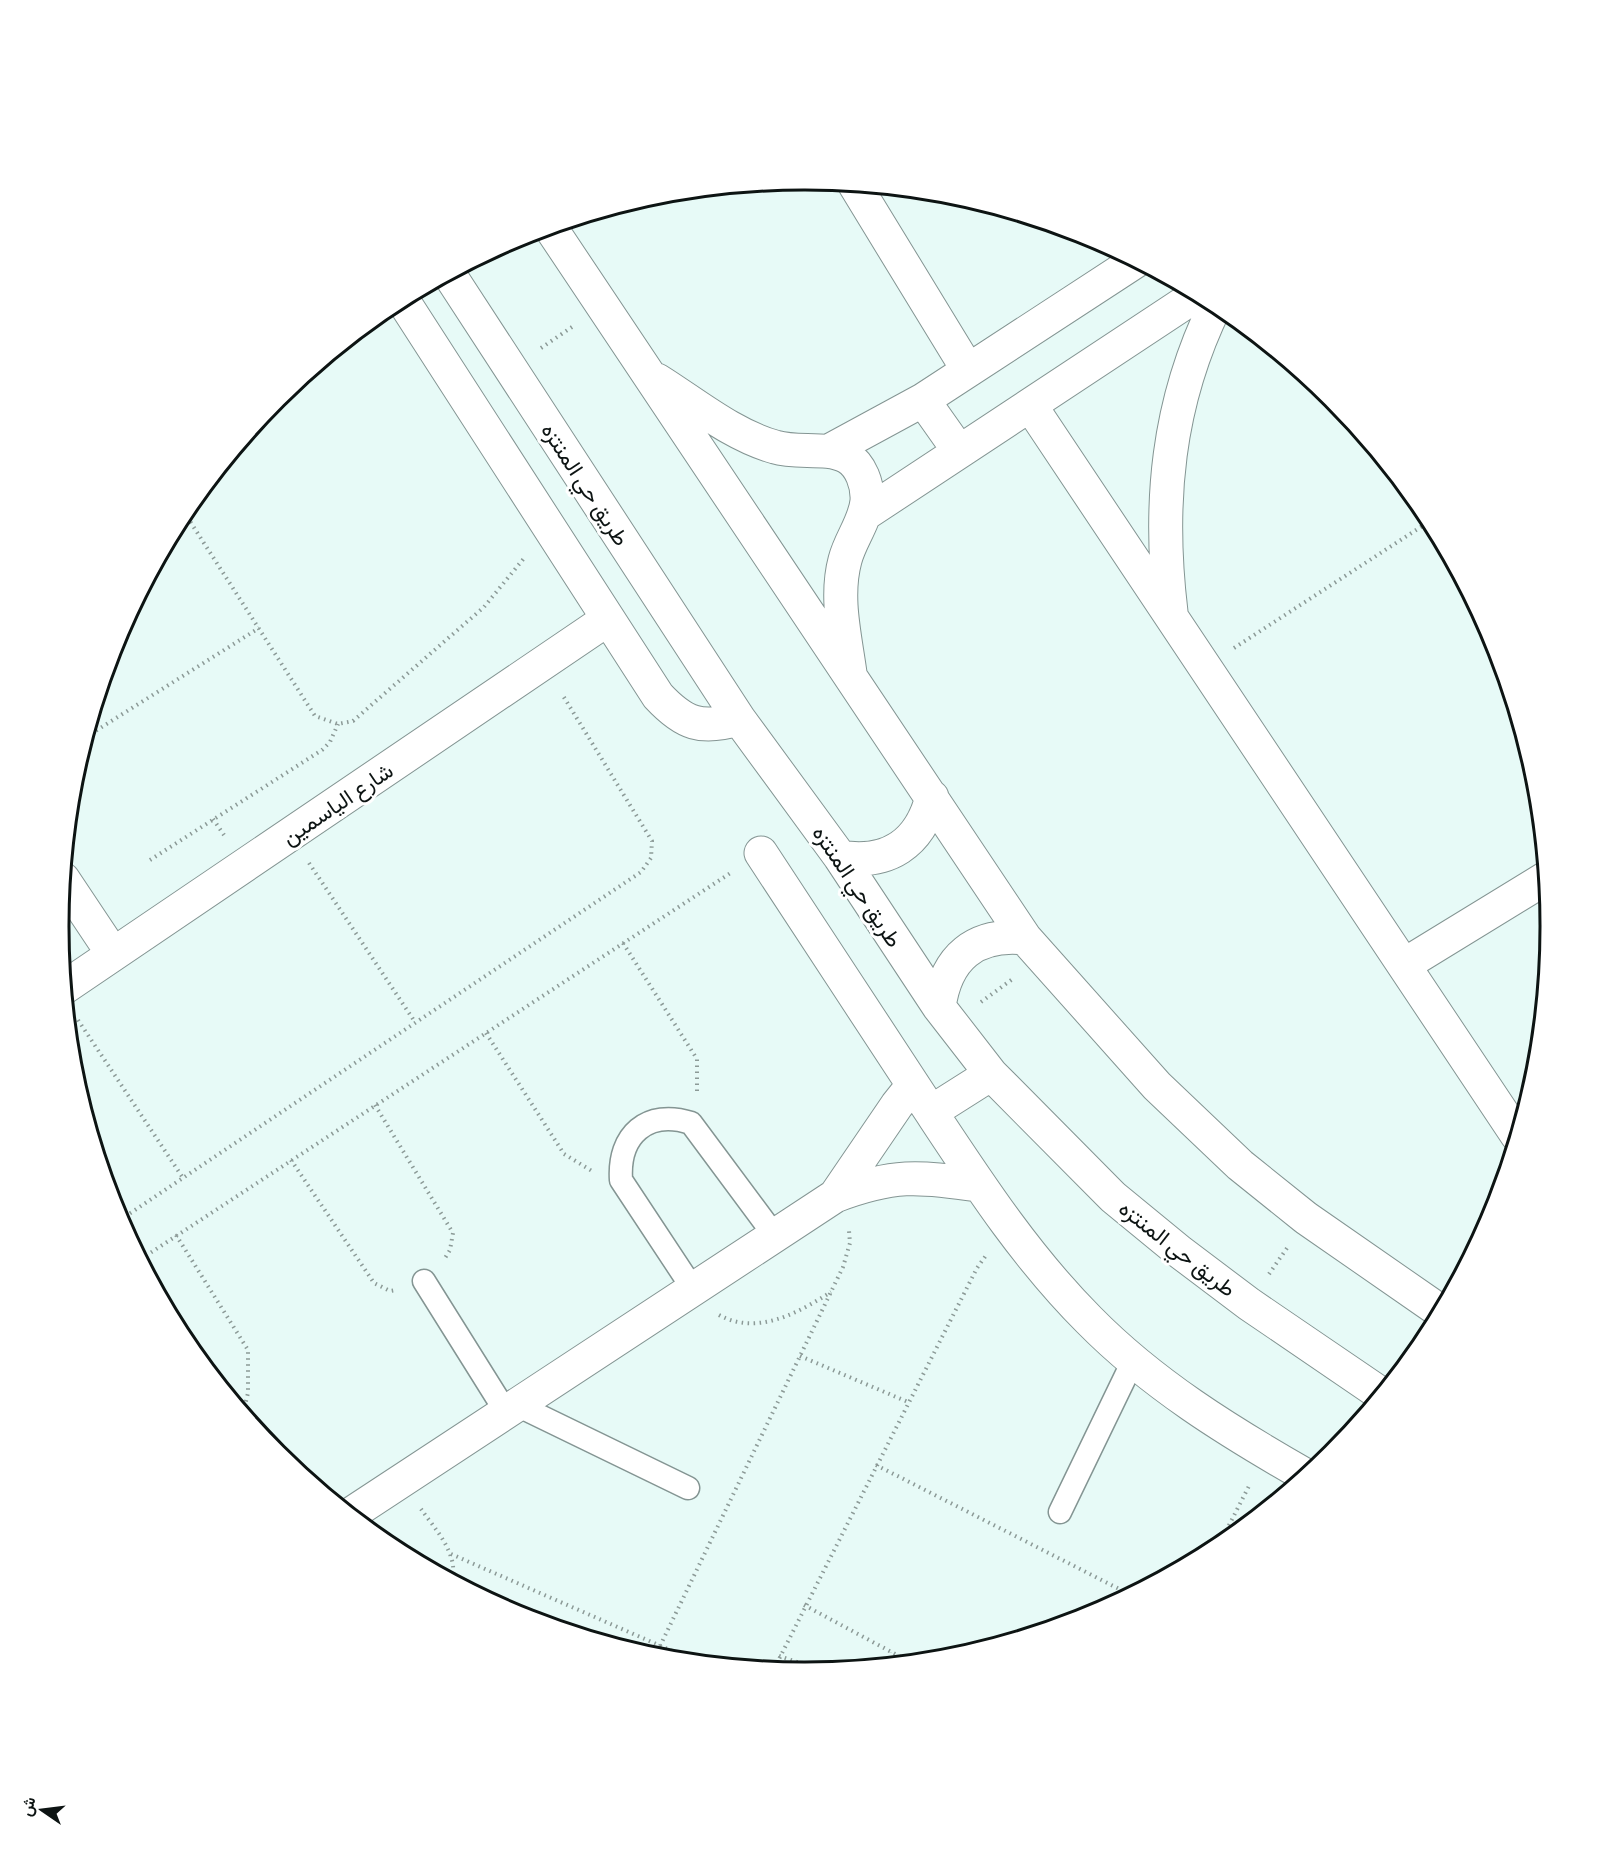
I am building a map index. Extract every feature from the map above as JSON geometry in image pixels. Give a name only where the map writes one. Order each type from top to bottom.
[{"type":"street","points":[[860,193],[969,370]]},
{"type":"street","points":[[555,235],[851,681],[1034,948],[1156,1086],[1240,1165],[1306,1218],[1433,1306]]},
{"type":"street","points":[[829,452],[923,400],[1129,266]]},
{"type":"street","name":"طريق حي المنتزه","points":[[453,280],[739,718],[840,857],[945,1016],[991,1074],[1113,1197],[1249,1304],[1375,1390]]},
{"type":"street","points":[[864,513],[1189,300]]},
{"type":"street","points":[[407,307],[658,696],[673,712],[694,723],[717,725],[739,718]]},
{"type":"street","points":[[1171,617],[1165,558],[1164,510],[1171,440],[1185,382],[1211,313]]},
{"type":"street","points":[[645,372],[756,441],[777,448],[829,452],[847,458],[859,468],[866,490],[864,513],[845,558],[840,579],[840,600],[851,681]]},
{"type":"street","points":[[923,400],[960,451]]},
{"type":"street","points":[[1030,405],[1512,1127]]},
{"type":"street","name":"شارع الياسمين","points":[[73,995],[113,954],[608,619]]},
{"type":"street","points":[[840,857],[858,860],[876,858],[907,843],[928,814],[932,797]]},
{"type":"street","points":[[761,853],[978,1185],[1049,1278],[1090,1322],[1133,1361],[1193,1407],[1298,1471]]},
{"type":"street","points":[[1404,966],[1538,883]]},
{"type":"street","points":[[70,890],[113,954]]},
{"type":"street","points":[[945,1016],[941,989],[948,972],[973,946],[989,939],[1008,936],[1034,948]]},
{"type":"street","points":[[835,1196],[897,1105],[991,1074]]},
{"type":"street","points":[[357,1510],[835,1196],[871,1182],[909,1177],[978,1185]]},
{"type":"lane","points":[[693,1289],[621,1180],[620,1164],[624,1149],[632,1135],[644,1125],[659,1119],[675,1118],[691,1123],[775,1236]]},
{"type":"lane","points":[[424,1281],[512,1408],[688,1488]]},
{"type":"lane","points":[[1060,1512],[1133,1361]]},
{"type":"path","points":[[510,368],[602,307]]},
{"type":"path","points":[[190,522],[315,716],[338,724],[353,721],[484,607],[522,560],[555,536]]},
{"type":"path","points":[[1205,668],[1422,526]]},
{"type":"path","points":[[96,731],[259,628]]},
{"type":"path","points":[[128,1214],[640,872],[651,858],[652,841],[543,663]]},
{"type":"path","points":[[150,860],[322,750],[335,733],[338,724]]},
{"type":"path","points":[[212,819],[221,832]]},
{"type":"path","points":[[291,835],[415,1022]]},
{"type":"path","points":[[147,1255],[761,853]]},
{"type":"path","points":[[623,943],[697,1059],[698,1080],[691,1123]]},
{"type":"path","points":[[945,1016],[1034,948]]},
{"type":"path","points":[[74,1009],[183,1178]]},
{"type":"path","points":[[486,1033],[564,1154],[581,1166],[621,1180]]},
{"type":"path","points":[[291,1160],[374,1283],[390,1291],[407,1288],[424,1281],[439,1268],[450,1250],[453,1233],[375,1105]]},
{"type":"path","points":[[660,1646],[843,1267],[850,1243],[847,1218],[835,1196]]},
{"type":"path","points":[[1249,1304],[1306,1218]]},
{"type":"path","points":[[777,1661],[977,1268],[993,1246],[1012,1232]]},
{"type":"path","points":[[176,1235],[248,1350],[248,1393],[245,1403]]},
{"type":"path","points":[[693,1289],[710,1310],[731,1322],[754,1324],[804,1309],[831,1292]]},
{"type":"path","points":[[800,1356],[908,1402]]},
{"type":"path","points":[[1228,1527],[1266,1453]]},
{"type":"path","points":[[876,1465],[1121,1590]]},
{"type":"path","points":[[403,1480],[451,1554],[454,1572]]},
{"type":"path","points":[[451,1554],[663,1647]]},
{"type":"path","points":[[804,1605],[897,1655]]},
{"type":"path","points":[[889,1656],[890,1652]]},
{"type":"path","points":[[779,1656],[796,1662]]}]
